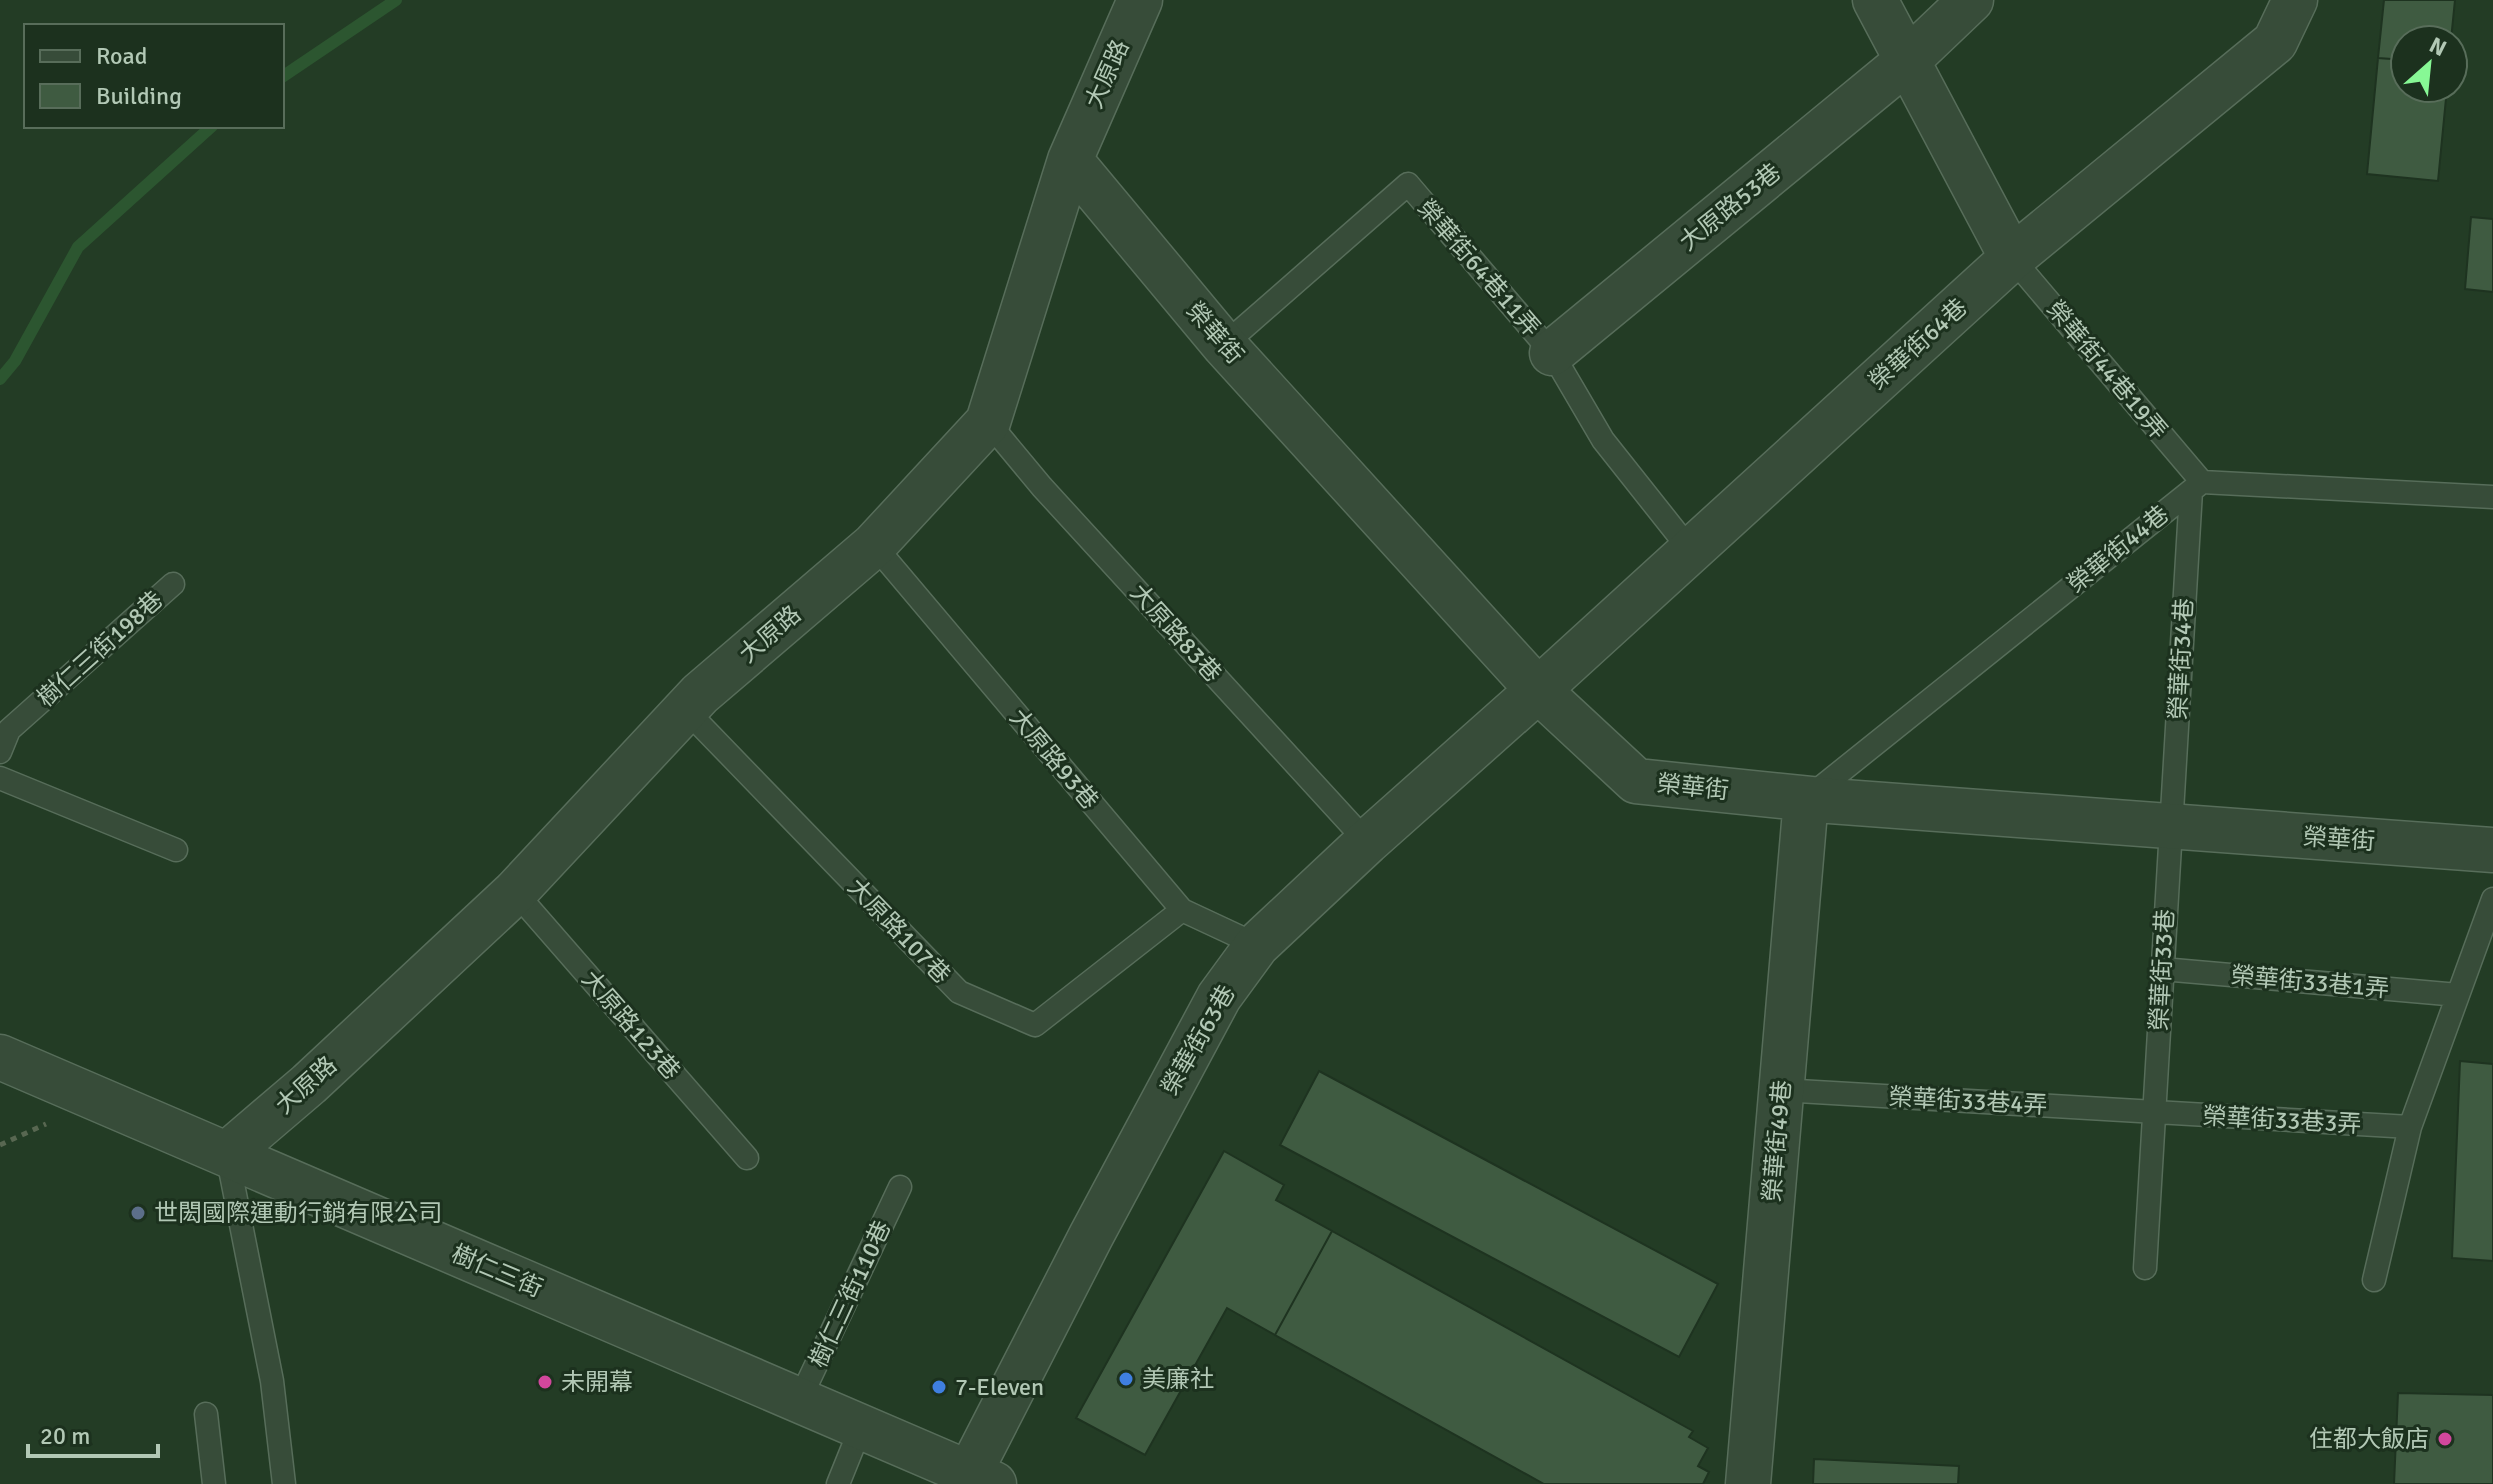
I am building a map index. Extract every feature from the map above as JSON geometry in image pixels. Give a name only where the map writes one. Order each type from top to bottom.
[{"type":"street","name":"大原路","points":[[227,1154],[309,1084],[515,892],[700,694],[874,545],[988,422],[1070,160],[1140,0]]},
{"type":"street","points":[[1875,0],[2012,258]]},
{"type":"street","name":"大原路53巷","points":[[1552,353],[1907,61],[1971,0]]},
{"type":"street","name":"榮華街64巷","points":[[1538,690],[2012,258],[2275,42],[2295,0]]},
{"type":"street","name":"榮華街","points":[[1070,160],[1224,345],[1538,690],[1636,781],[1806,799],[2493,850]]},
{"type":"street","name":"榮華街63巷","points":[[981,1479],[1091,1236],[1219,997],[1257,945],[1538,690]]},
{"type":"street","name":"榮華街49巷","points":[[1748,1484],[1806,799]]},
{"type":"street","name":"樹仁三街","points":[[0,1057],[981,1479]]},
{"type":"lane","name":"榮華街64巷11弄","points":[[1224,345],[1408,184],[1552,353],[1603,440],[1691,551]]},
{"type":"lane","name":"榮華街44巷19弄","points":[[2012,258],[2197,487]]},
{"type":"lane","name":"大原路83巷","points":[[988,422],[1052,498],[1367,842]]},
{"type":"lane","points":[[2197,487],[2493,497]]},
{"type":"lane","name":"榮華街44巷","points":[[1806,799],[2197,487]]},
{"type":"lane","name":"榮華街34巷","points":[[2171,827],[2197,487]]},
{"type":"lane","name":"大原路93巷","points":[[874,545],[1182,910],[1257,945]]},
{"type":"lane","name":"樹仁三街198巷","points":[[0,752],[9,730],[173,584]]},
{"type":"lane","name":"大原路107巷","points":[[686,710],[959,992],[1035,1025],[1182,910]]},
{"type":"lane","points":[[0,778],[176,850]]},
{"type":"lane","name":"榮華街33巷","points":[[2145,1268],[2171,827]]},
{"type":"lane","name":"大原路123巷","points":[[515,892],[747,1158]]},
{"type":"lane","points":[[2374,1280],[2410,1127],[2493,899]]},
{"type":"lane","name":"榮華街33巷1弄","points":[[2162,969],[2458,995]]},
{"type":"lane","name":"榮華街33巷4弄","points":[[1781,1090],[2154,1112]]},
{"type":"lane","name":"榮華街33巷3弄","points":[[2154,1112],[2410,1127]]},
{"type":"lane","points":[[227,1154],[272,1381],[284,1484]]},
{"type":"lane","name":"樹仁三街110巷","points":[[799,1401],[900,1187]]},
{"type":"lane","points":[[206,1414],[214,1484]]},
{"type":"lane","points":[[838,1484],[861,1427]]},
{"type":"building","points":[[2384,0],[2455,0],[2453,24],[2389,24],[2389,59],[2378,58]]},
{"type":"building","points":[[2378,58],[2389,59],[2389,104],[2445,104],[2438,181],[2367,174]]},
{"type":"building","points":[[2471,217],[2493,219],[2493,292],[2465,289]]},
{"type":"building","points":[[2460,1061],[2493,1064],[2493,1261],[2452,1258]]},
{"type":"building","points":[[1319,1071],[1718,1284],[1679,1357],[1280,1145]]},
{"type":"building","points":[[1224,1151],[1284,1185],[1276,1200],[1332,1231],[1275,1335],[1227,1308],[1145,1455],[1076,1418]]},
{"type":"building","points":[[1332,1231],[1693,1431],[1689,1437],[1708,1448],[1698,1466],[1709,1472],[1703,1484],[1544,1484],[1275,1335]]},
{"type":"building","name":"住都大飯店","points":[[2398,1393],[2493,1395],[2493,1484],[2394,1484]]},
{"type":"building","points":[[1814,1459],[1959,1466],[1958,1484],[1813,1484]]},
{"type":"waterway","points":[[284,76],[396,0]]},
{"type":"waterway","points":[[0,379],[15,361],[78,247],[210,128]]},
{"type":"place","name":"世閎國際運動行銷有限公司","points":[[138,1213]]},
{"type":"place","name":"美廉社","points":[[1126,1379]]},
{"type":"place","name":"未開幕","points":[[545,1382]]},
{"type":"place","name":"7-Eleven","points":[[939,1387]]},
{"type":"place","name":"住都大飯店","points":[[2445,1439]]}]
